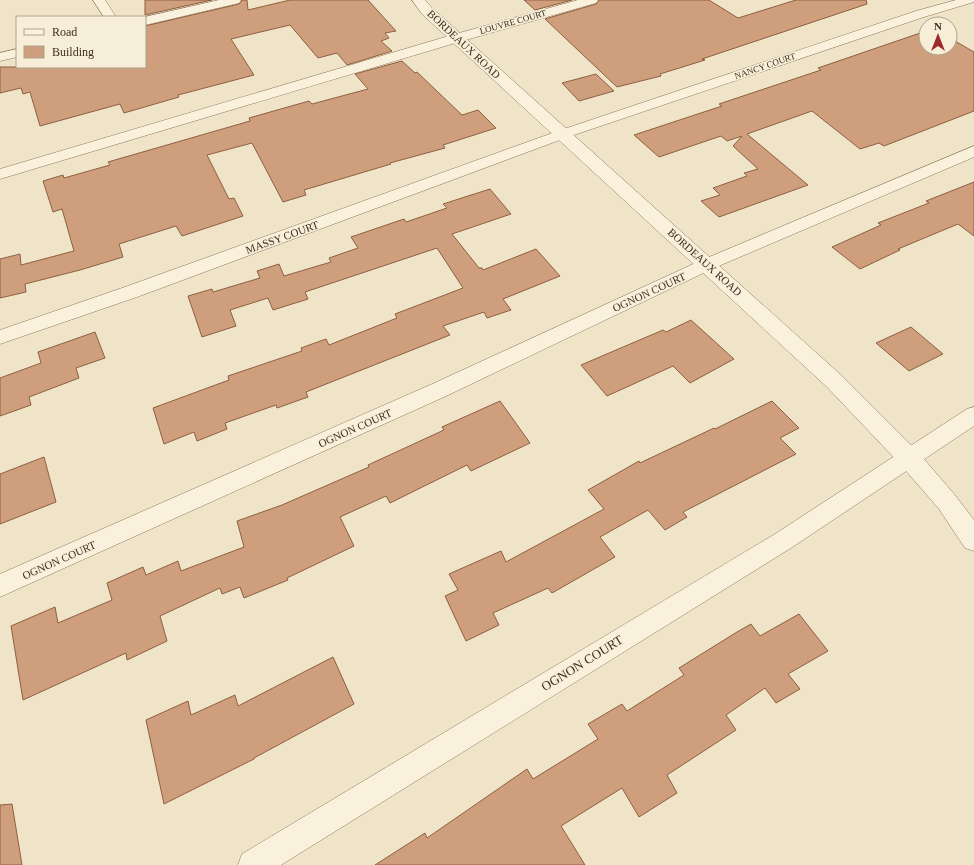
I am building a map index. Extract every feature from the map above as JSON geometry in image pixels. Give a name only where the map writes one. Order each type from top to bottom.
[{"type":"street","points":[[99,0],[109,16]]},
{"type":"street","points":[[146,21],[235,0]]},
{"type":"street","name":"BORDEAUX ROAD","points":[[418,0],[457,38],[708,264],[834,381],[908,457],[947,502],[974,540]]},
{"type":"street","name":"LOUVRE COURT","points":[[457,38],[592,0]]},
{"type":"street","name":"NANCY COURT","points":[[563,134],[920,14],[969,0]]},
{"type":"street","points":[[0,174],[457,38]]},
{"type":"street","points":[[0,57],[16,53]]},
{"type":"street","name":"MASSY COURT","points":[[0,337],[132,292],[563,134]]},
{"type":"street","points":[[708,264],[852,204],[974,150]]},
{"type":"street","name":"OGNON COURT","points":[[0,586],[437,391],[708,264]]},
{"type":"street","name":"OGNON COURT","points":[[254,865],[783,541],[908,457],[974,415]]},
{"type":"building","points":[[145,0],[212,0],[145,15]]},
{"type":"building","points":[[242,0],[247,0],[248,10],[290,0],[368,0],[396,31],[385,33],[389,38],[381,41],[392,51],[347,65],[337,53],[318,58],[290,25],[231,39],[254,75],[178,95],[179,97],[124,113],[120,104],[40,126],[30,92],[23,94],[21,88],[0,93],[0,67],[146,68],[146,26],[239,4]]},
{"type":"building","points":[[524,0],[572,0],[535,10]]},
{"type":"building","points":[[599,0],[709,0],[738,18],[796,0],[866,0],[867,4],[702,59],[705,60],[660,74],[661,76],[617,87],[545,19],[596,4]]},
{"type":"building","points":[[918,34],[918,56],[958,56],[958,43],[974,52],[974,111],[884,146],[879,143],[860,149],[812,111],[747,134],[808,185],[719,217],[701,201],[720,195],[713,188],[747,176],[744,173],[758,169],[733,146],[742,136],[727,141],[721,136],[659,157],[634,135],[722,106],[719,104],[821,70],[818,68]]},
{"type":"building","points":[[402,61],[415,73],[417,72],[462,115],[478,110],[496,128],[443,145],[445,148],[390,163],[391,164],[304,190],[306,195],[283,202],[252,143],[207,155],[229,199],[234,198],[243,216],[182,236],[176,226],[119,244],[123,257],[25,284],[26,292],[0,298],[0,259],[20,254],[21,265],[74,251],[62,209],[53,212],[43,181],[63,175],[64,178],[110,165],[108,162],[250,121],[249,118],[309,101],[312,104],[368,89],[355,74]]},
{"type":"building","points":[[596,74],[614,91],[579,101],[562,83]]},
{"type":"building","points":[[974,182],[974,236],[958,224],[898,249],[900,250],[860,269],[832,247],[881,225],[878,223],[929,203],[926,201]]},
{"type":"building","points":[[490,189],[511,214],[452,234],[479,268],[482,268],[483,270],[536,249],[560,276],[503,299],[511,310],[487,318],[484,312],[443,326],[450,335],[306,392],[308,397],[277,408],[276,405],[225,423],[227,429],[197,441],[194,432],[164,444],[153,408],[229,380],[228,376],[302,351],[301,348],[326,339],[329,345],[397,318],[395,314],[463,288],[437,248],[305,292],[308,299],[273,310],[268,298],[230,310],[236,326],[202,337],[188,296],[212,289],[213,292],[260,278],[257,271],[279,264],[284,276],[331,262],[329,258],[358,248],[351,237],[404,219],[406,222],[447,208],[443,204]]},
{"type":"building","points":[[691,320],[734,359],[690,383],[673,366],[607,396],[581,365],[663,330],[666,332]]},
{"type":"building","points":[[911,327],[943,354],[909,371],[876,343]]},
{"type":"building","points":[[95,332],[105,358],[76,368],[79,378],[29,397],[31,405],[0,416],[0,378],[41,363],[38,352]]},
{"type":"building","points":[[500,401],[530,443],[471,471],[467,465],[390,503],[386,496],[340,517],[354,546],[287,578],[288,580],[244,598],[240,587],[222,594],[220,588],[160,616],[167,641],[127,660],[126,653],[23,700],[11,626],[55,607],[58,623],[112,600],[107,583],[143,567],[146,575],[178,561],[181,571],[244,547],[237,521],[282,505],[369,467],[368,465],[444,430],[442,427]]},
{"type":"building","points":[[772,401],[799,428],[780,438],[796,454],[683,512],[687,517],[665,530],[648,510],[600,537],[615,557],[552,593],[548,588],[493,613],[499,625],[466,641],[445,596],[458,590],[449,574],[501,551],[506,562],[604,509],[588,490],[639,461],[640,463]]},
{"type":"building","points":[[44,457],[56,502],[0,524],[0,474]]},
{"type":"building","points":[[799,614],[828,651],[788,674],[800,689],[776,703],[765,688],[726,715],[736,730],[667,775],[677,793],[639,817],[622,788],[561,826],[585,865],[375,865],[425,833],[427,838],[527,769],[533,779],[598,739],[588,724],[622,704],[627,711],[684,675],[679,668],[737,632],[751,624],[760,636]]},
{"type":"building","points":[[333,657],[354,704],[254,759],[164,804],[146,720],[188,701],[191,715],[235,695],[238,706]]},
{"type":"building","points":[[12,804],[22,865],[0,865],[0,805]]}]
